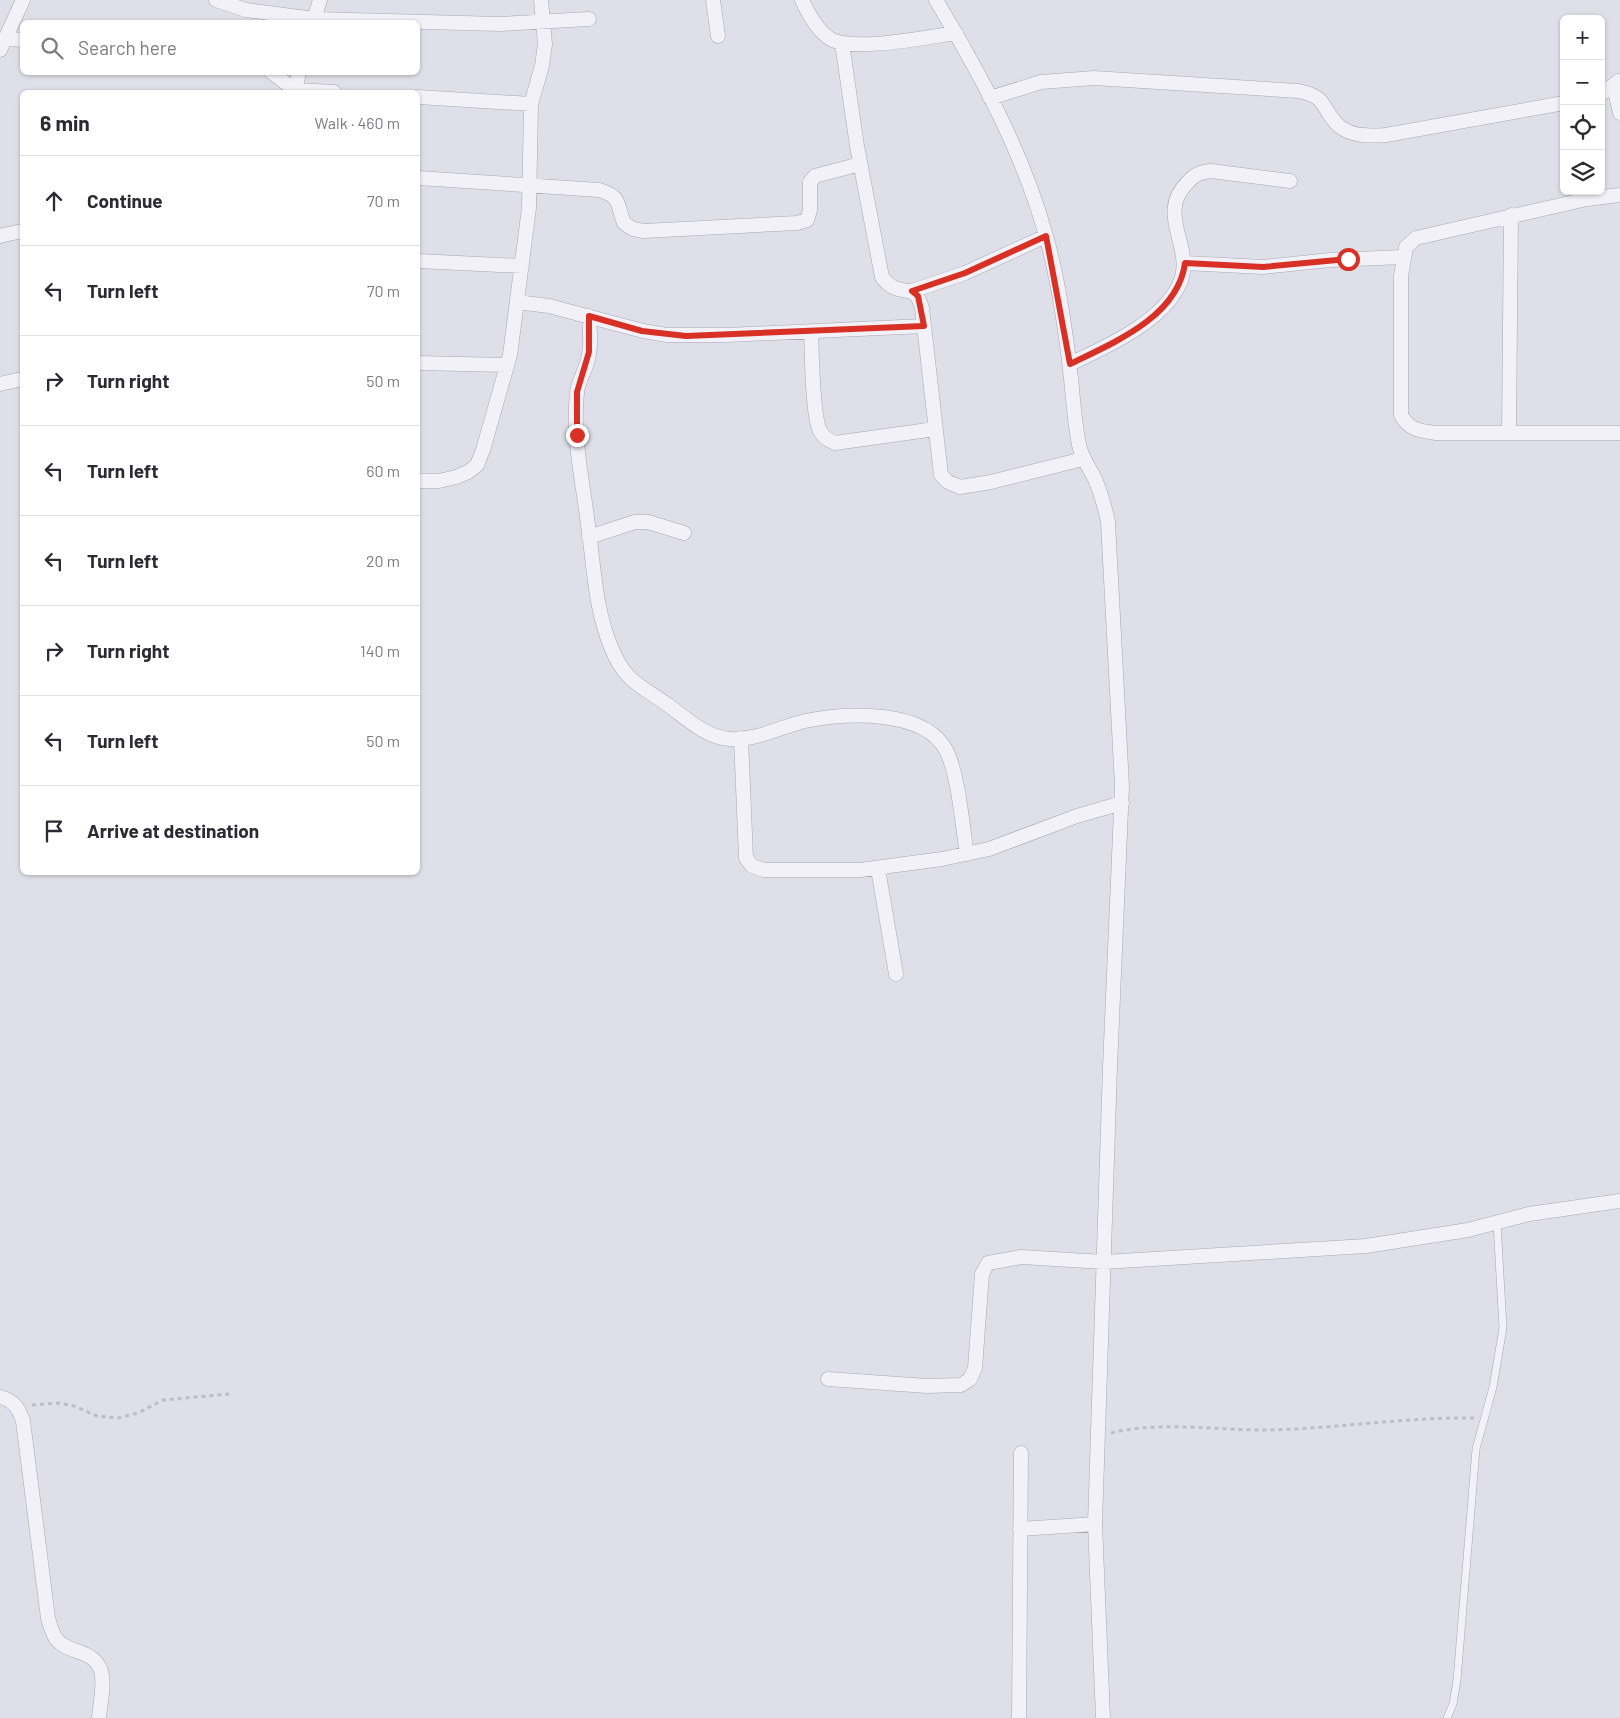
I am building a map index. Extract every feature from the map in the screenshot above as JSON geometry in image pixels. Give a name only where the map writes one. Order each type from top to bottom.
[{"type":"street","points":[[3,44],[23,0]]},
{"type":"street","points":[[216,0],[246,10],[314,20],[320,0]]},
{"type":"street","points":[[420,481],[439,481],[456,478],[477,466],[484,450],[507,365],[529,208],[531,104],[542,66],[545,44],[541,0]]},
{"type":"street","points":[[713,0],[718,36]]},
{"type":"street","points":[[802,0],[818,28],[830,38],[842,43],[869,44],[956,33]]},
{"type":"street","points":[[936,0],[956,33],[1016,150],[1046,236],[1070,364],[1078,444],[1082,459],[1094,477],[1104,500],[1108,522],[1122,803],[1095,1524],[1103,1718]]},
{"type":"street","points":[[420,22],[500,24],[589,19]]},
{"type":"street","points":[[3,44],[20,40]]},
{"type":"street","points":[[842,43],[860,164],[882,277],[889,286],[898,291],[912,291],[965,273],[1046,236]]},
{"type":"street","points":[[274,75],[294,90]]},
{"type":"street","points":[[295,90],[299,75]]},
{"type":"street","points":[[990,98],[1041,82],[1086,78],[1299,91],[1314,94],[1323,102],[1329,114],[1340,127],[1354,133],[1369,136],[1386,135],[1560,104]]},
{"type":"street","points":[[1612,87],[1620,113]]},
{"type":"street","points":[[420,97],[531,104]]},
{"type":"street","points":[[420,178],[599,190],[613,194],[618,200],[624,223],[632,229],[644,231],[797,223],[807,220],[810,210],[810,182],[815,176],[860,164]]},
{"type":"street","points":[[1070,364],[1134,331],[1168,302],[1179,287],[1185,263],[1176,230],[1174,206],[1178,195],[1192,178],[1201,172],[1211,171],[1290,181]]},
{"type":"street","points":[[1620,195],[1587,199],[1511,215],[1416,238],[1406,247],[1401,276],[1401,415],[1406,425],[1418,431],[1436,432],[1620,433]]},
{"type":"street","points":[[1509,433],[1511,215]]},
{"type":"street","points":[[0,236],[20,231]]},
{"type":"street","points":[[1185,263],[1263,267],[1330,260],[1404,257]]},
{"type":"street","points":[[420,261],[522,266]]},
{"type":"street","points":[[912,291],[918,296],[924,326],[941,475],[948,482],[960,487],[991,482],[1082,459]]},
{"type":"street","points":[[517,302],[549,306],[642,331],[667,335],[719,335],[924,326]]},
{"type":"street","points":[[589,316],[589,352],[579,384],[576,410],[579,458],[602,621],[611,648],[629,677],[642,690],[660,699],[706,732],[717,737],[742,738],[807,721],[828,719],[876,717],[911,722],[925,730],[946,750],[952,766],[967,854]]},
{"type":"street","points":[[811,331],[817,416],[820,430],[826,439],[835,443],[935,430]]},
{"type":"street","points":[[420,363],[507,365]]},
{"type":"street","points":[[0,384],[20,380]]},
{"type":"street","points":[[590,537],[635,522],[648,522],[684,533]]},
{"type":"street","points":[[742,738],[746,858],[752,866],[764,870],[835,872],[878,869],[967,854],[988,849],[1077,816],[1122,803]]},
{"type":"street","points":[[878,869],[896,974]]},
{"type":"street","points":[[828,1379],[927,1386],[961,1385],[970,1379],[975,1368],[982,1274],[988,1263],[1021,1257],[1104,1262],[1366,1246],[1441,1235],[1529,1214],[1620,1201]]},
{"type":"street","points":[[0,1398],[7,1399],[18,1408],[23,1421],[48,1618],[58,1641],[85,1653],[96,1661],[101,1672],[99,1718]]},
{"type":"street","points":[[1019,1718],[1021,1454]]},
{"type":"street","points":[[1020,1529],[1095,1524]]},
{"type":"lane","points":[[1447,1718],[1453,1704],[1457,1680],[1476,1449],[1497,1368],[1503,1328],[1497,1223]]},
{"type":"path","points":[[18,1408],[42,1403],[59,1403],[74,1406],[97,1416],[118,1418],[138,1413],[163,1400],[229,1394]]},
{"type":"path","points":[[1098,1436],[1129,1429],[1154,1427],[1263,1430],[1427,1417],[1484,1418]]},
{"type":"route","points":[[577,435],[577,392],[589,352],[589,316],[642,331],[686,336],[924,326],[922,308],[918,296],[912,291],[965,273],[1046,236],[1070,364],[1120,340],[1134,331],[1168,302],[1179,287],[1184,275],[1185,263],[1218,263],[1263,267],[1348,259]]}]
